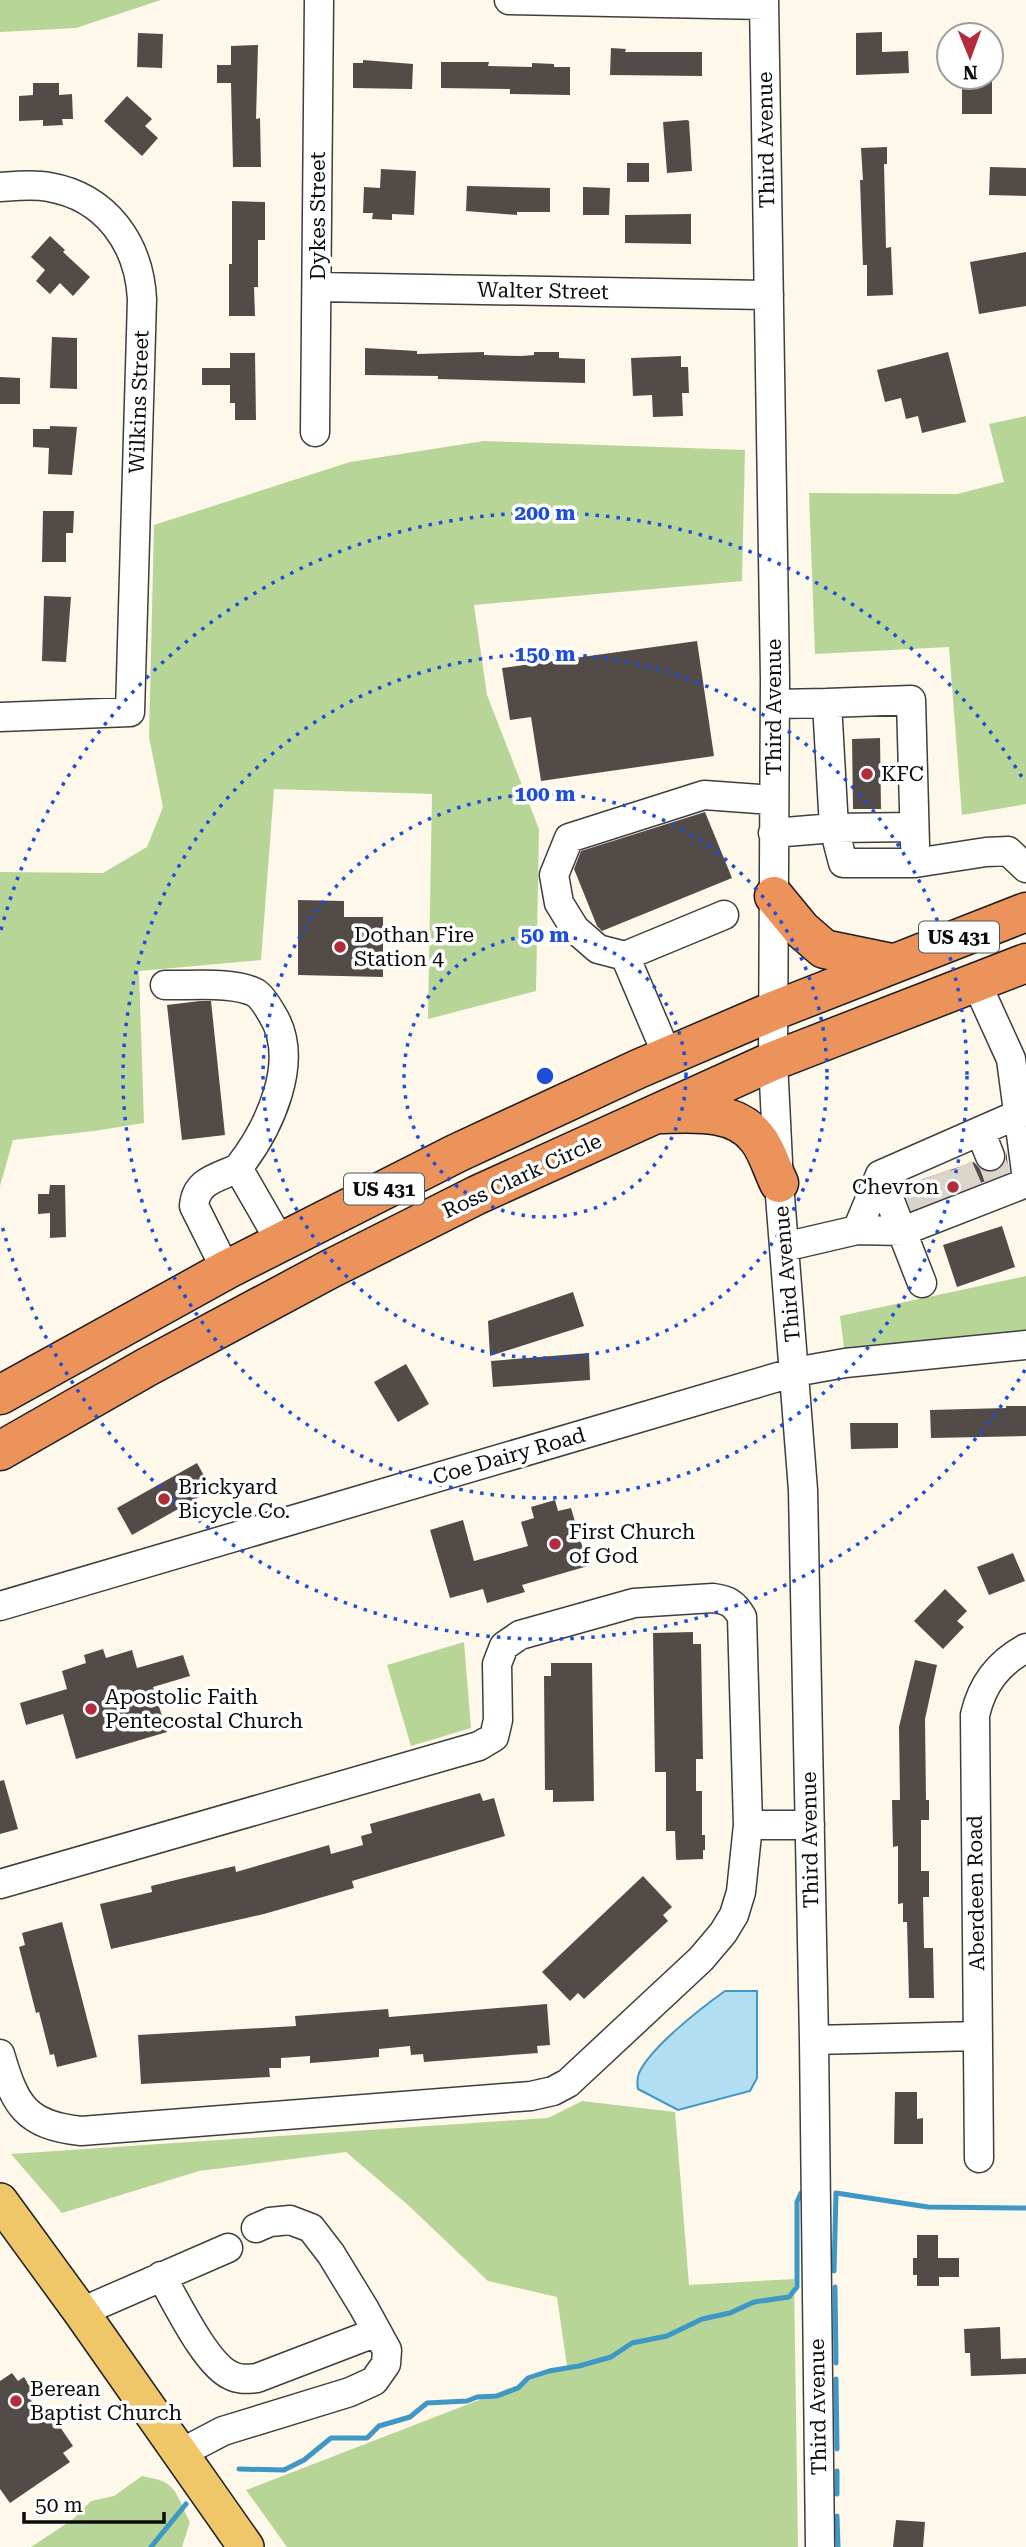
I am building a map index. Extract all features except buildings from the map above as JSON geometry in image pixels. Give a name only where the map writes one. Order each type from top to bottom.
[{"type":"highway","points":[[774,896],[802,930],[824,949],[892,963]]},
{"type":"highway","name":"US 431","points":[[0,1395],[295,1233],[457,1153],[774,1011],[1026,912]]},
{"type":"highway","name":"Ross Clark Circle","points":[[0,1451],[147,1367],[330,1269],[477,1195],[774,1061],[1026,963]]},
{"type":"highway","points":[[655,1114],[703,1113],[734,1120],[757,1137],[779,1183]]},
{"type":"highway","points":[[295,1233],[330,1269]]},
{"type":"main road","points":[[0,2201],[246,2547]]},
{"type":"street","name":"Dykes Street","points":[[316,432],[319,0]]},
{"type":"street","points":[[509,0],[764,2]]},
{"type":"street","name":"Third Avenue","points":[[764,2],[775,704],[774,1061],[779,1183],[803,1490],[814,2040],[820,2547]]},
{"type":"street","name":"Wilkins Street","points":[[0,187],[47,187],[81,197],[97,206],[116,225],[131,247],[137,264],[142,299],[130,712],[0,717]]},
{"type":"street","name":"Walter Street","points":[[318,287],[769,295]]},
{"type":"street","points":[[775,704],[911,700],[915,863]]},
{"type":"street","points":[[827,703],[833,820],[843,863],[915,863],[1008,851],[1026,868]]},
{"type":"street","points":[[833,820],[845,792],[843,732],[848,724],[866,715],[910,716]]},
{"type":"street","points":[[724,915],[625,956],[598,950],[575,929],[559,903],[554,875],[569,838],[704,795],[774,800]]},
{"type":"street","points":[[773,832],[833,820],[914,827]]},
{"type":"street","points":[[625,956],[668,1057]]},
{"type":"street","points":[[976,982],[1012,1059],[1026,1172]]},
{"type":"street","points":[[165,985],[243,988],[257,994],[276,1020],[284,1060],[274,1104],[252,1150],[238,1168],[201,1186],[195,1194],[194,1206],[226,1270]]},
{"type":"street","points":[[880,1175],[933,1164],[985,1144],[1019,1114]]},
{"type":"street","points":[[238,1168],[295,1233]]},
{"type":"street","points":[[857,1230],[880,1175]]},
{"type":"street","points":[[880,1175],[922,1283]]},
{"type":"street","points":[[784,1248],[857,1230],[903,1231],[950,1206],[1010,1186]]},
{"type":"street","name":"Coe Dairy Road","points":[[0,1606],[795,1373],[845,1363],[1026,1345]]},
{"type":"street","points":[[0,1884],[479,1746],[494,1737],[498,1720],[497,1664],[504,1646],[520,1634],[634,1603],[713,1598],[736,1605],[742,1617],[748,1825],[741,1892],[734,1915],[701,1959],[568,2084],[531,2096],[81,2131],[56,2129],[37,2119],[20,2105],[11,2091],[0,2054]]},
{"type":"street","name":"Aberdeen Road","points":[[979,2158],[975,1715],[984,1687],[992,1674],[1008,1659],[1026,1648]]},
{"type":"street","points":[[748,1825],[810,1825]]},
{"type":"street","points":[[814,2040],[978,2036]]},
{"type":"street","points":[[181,2453],[223,2431],[350,2392],[374,2381],[386,2364],[387,2350],[331,2254],[311,2228],[290,2220],[270,2222],[256,2228]]},
{"type":"street","points":[[81,2312],[228,2248]]},
{"type":"street","points":[[161,2276],[207,2353],[228,2374],[242,2379],[269,2374],[377,2332]]},
{"type":"street","points":[[242,2379],[258,2420]]},
{"type":"green space","points":[[0,0],[161,0],[76,28],[0,32]]},
{"type":"green space","points":[[1026,416],[1026,804],[962,815],[949,647],[815,654],[809,493],[957,494],[1004,482],[989,424]]},
{"type":"green space","points":[[484,441],[745,450],[742,581],[474,605],[487,695],[539,829],[536,991],[428,1019],[432,794],[274,789],[261,960],[139,971],[144,1123],[13,1140],[0,1186],[0,872],[103,873],[147,847],[163,807],[149,737],[154,525],[350,462]]},
{"type":"green space","points":[[1026,1276],[1026,1333],[845,1355],[840,1316]]},
{"type":"green space","points":[[464,1642],[471,1728],[411,1746],[387,1665]]},
{"type":"green space","points":[[582,2101],[675,2112],[689,2285],[794,2279],[798,2547],[287,2547],[246,2490],[567,2366],[557,2297],[488,2281],[408,2205],[346,2152],[199,2171],[62,2213],[11,2154],[548,2118]]},
{"type":"green space","points":[[142,2476],[162,2481],[177,2495],[190,2522],[182,2547],[31,2547],[72,2520],[91,2501],[114,2496]]},
{"type":"water","points":[[725,1991],[757,1991],[757,2078],[750,2091],[678,2110],[638,2089],[639,2073],[654,2052],[690,2018]]},
{"type":"waterway","points":[[239,2469],[284,2470],[304,2460],[331,2438],[367,2438],[379,2426],[410,2417],[427,2403],[497,2396],[518,2388],[528,2378],[611,2357],[632,2343],[667,2336],[702,2319],[730,2313],[754,2302],[789,2297],[797,2287],[797,2202],[801,2193]]},
{"type":"waterway","points":[[834,2271],[836,2193],[928,2207],[1026,2208]]},
{"type":"waterway","points":[[835,2287],[836,2363]]},
{"type":"waterway","points":[[836,2379],[837,2449]]},
{"type":"waterway","points":[[837,2471],[837,2494]]},
{"type":"waterway","points":[[151,2547],[186,2504]]},
{"type":"waterway","points":[[837,2516],[838,2547]]},
{"type":"tunnel","points":[[990,1156],[1000,1183]]},
{"type":"tunnel","points":[[959,1167],[970,1192]]},
{"type":"tunnel","points":[[937,1174],[947,1200]]},
{"type":"tunnel","points":[[915,1182],[925,1208]]},
{"type":"place","name":"KFC","points":[[867,774]]},
{"type":"place","name":"Dothan Fire Station 4","points":[[340,947]]},
{"type":"place","name":"Chevron","points":[[953,1187]]},
{"type":"place","name":"Brickyard Bicycle Co.","points":[[164,1499]]},
{"type":"place","name":"First Church of God","points":[[555,1544]]},
{"type":"place","name":"Apostolic Faith Pentecostal Church","points":[[91,1709]]},
{"type":"place","name":"Berean Baptist Church","points":[[16,2401]]}]
